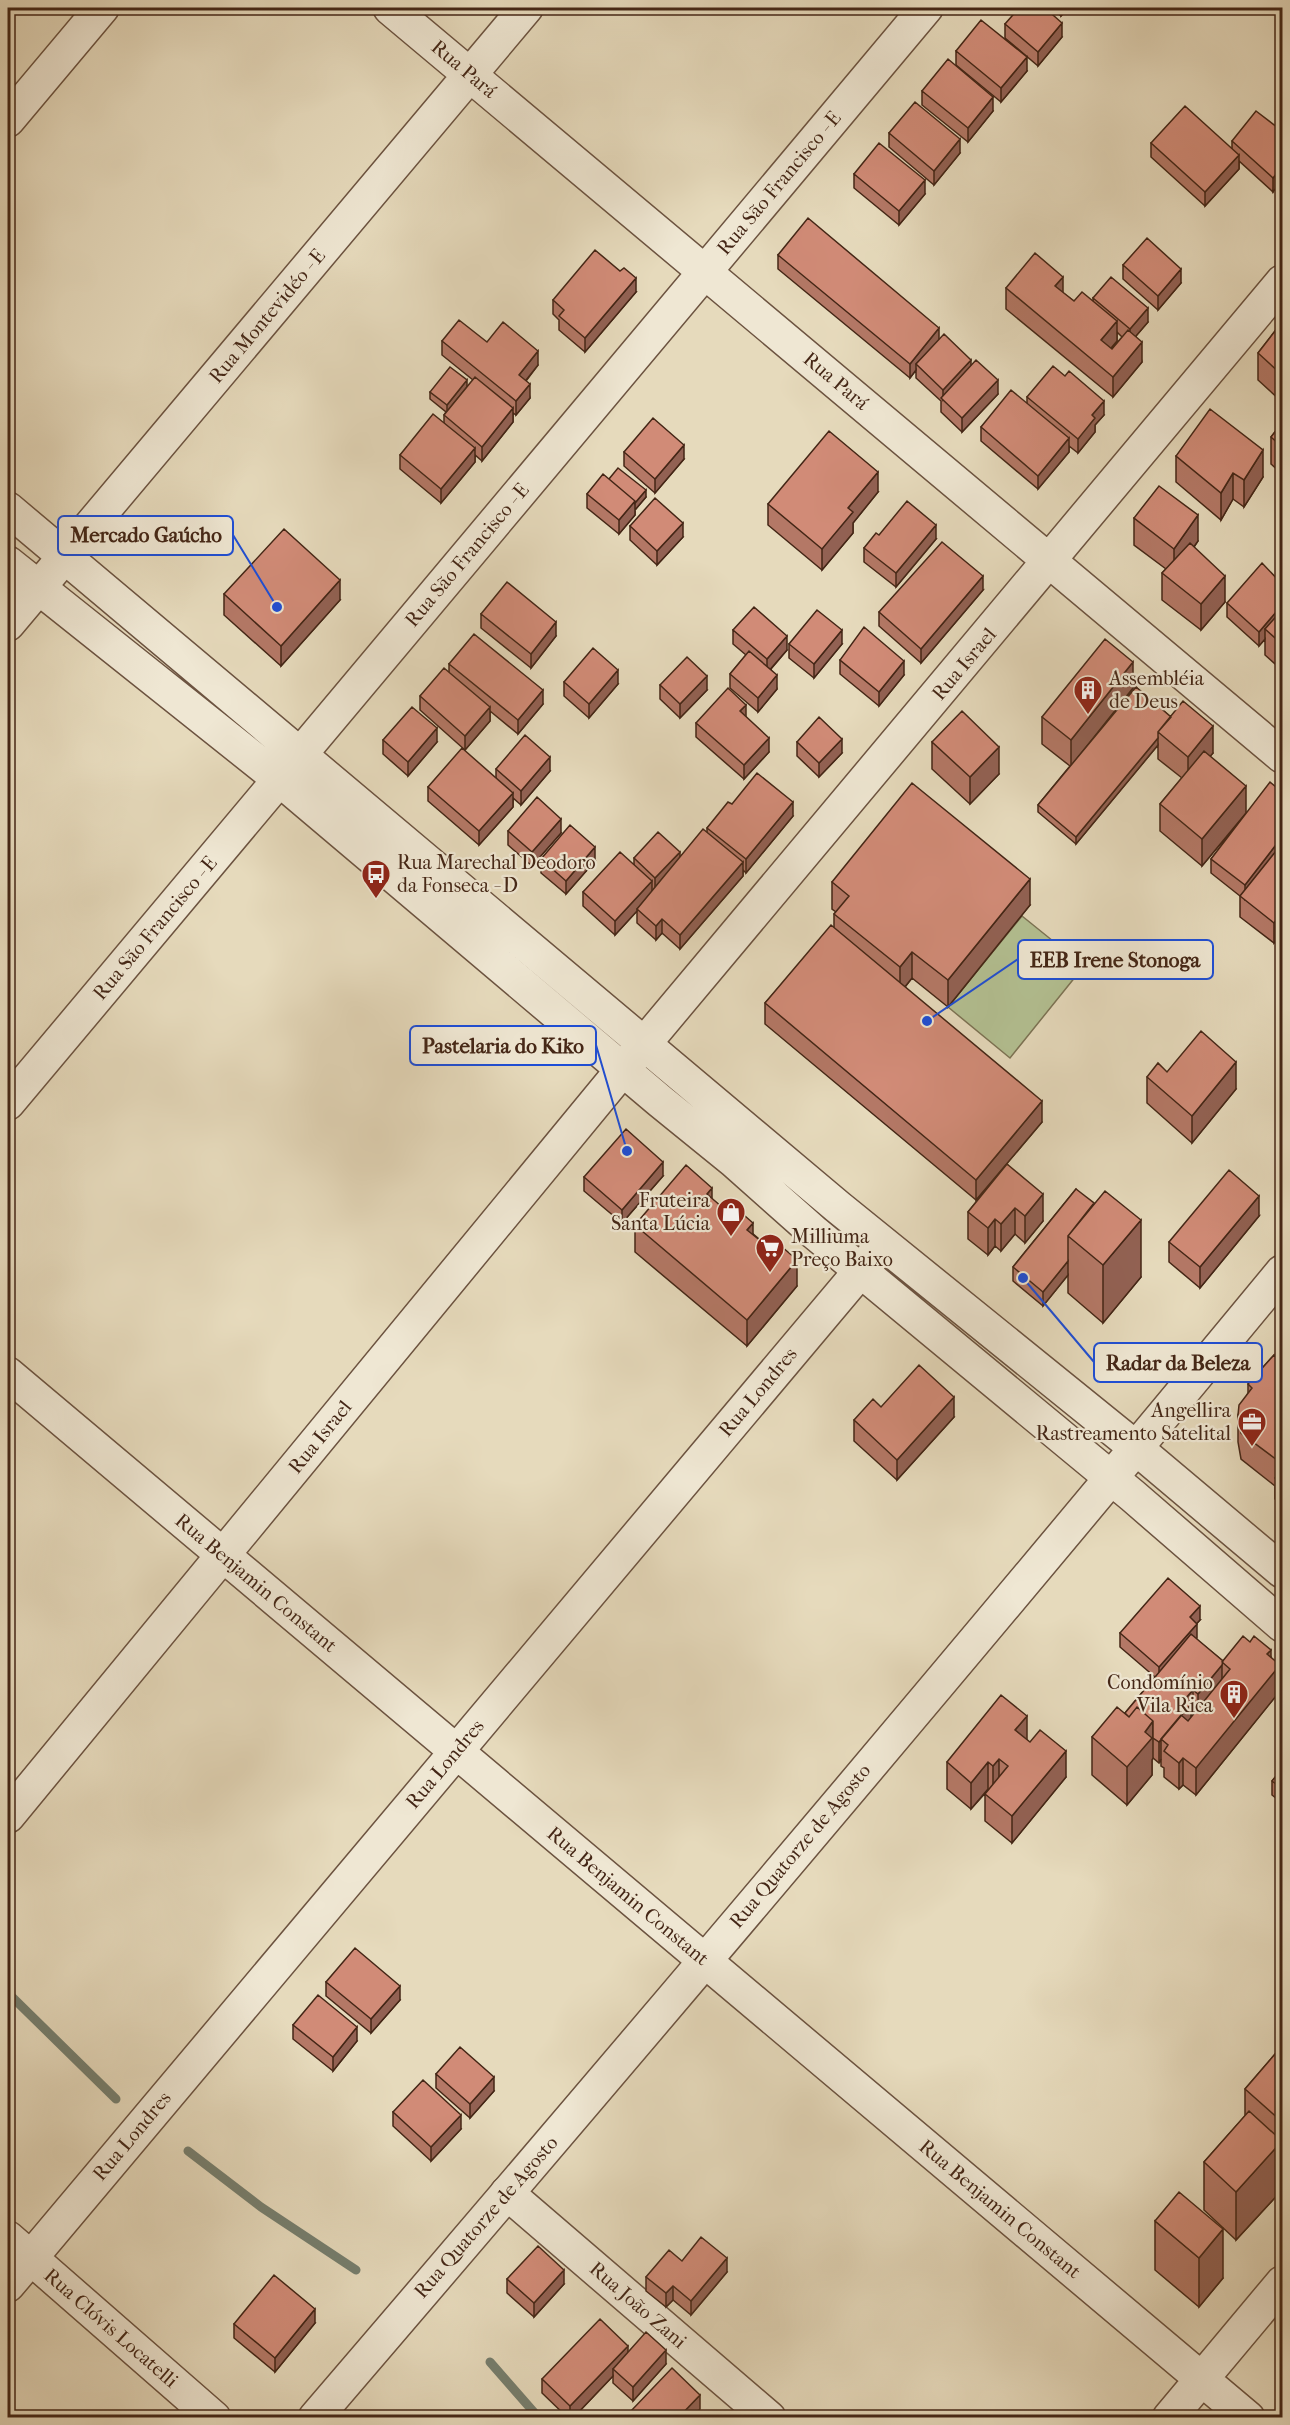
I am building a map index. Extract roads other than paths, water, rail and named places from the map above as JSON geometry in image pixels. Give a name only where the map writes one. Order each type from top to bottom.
[{"type":"street","points":[[8,120],[102,8]]},
{"type":"street","name":"Rua Pará","points":[[390,8],[1282,756]]},
{"type":"street","name":"Rua Montevidéo - E","points":[[8,624],[526,8]]},
{"type":"street","name":"Rua São Francisco - E","points":[[8,1103],[926,8]]},
{"type":"street","name":"Rua Israel","points":[[12,1810],[623,1069],[1282,282]]},
{"type":"street","points":[[8,509],[64,556],[290,767],[623,1069],[883,1244],[999,1336],[1282,1571]]},
{"type":"street","points":[[8,563],[37,588],[290,767],[645,1044],[860,1270],[1282,1625]]},
{"type":"street","name":"Rua Londres","points":[[8,2284],[19,2248],[456,1751],[883,1244]]},
{"type":"street","name":"Rua Quatorze de Agosto","points":[[315,2418],[1112,1480],[1128,1442],[1282,1272]]},
{"type":"street","points":[[975,1365],[999,1336]]},
{"type":"street","name":"Rua Benjamin Constant","points":[[8,1374],[1248,2418]]},
{"type":"street","name":"Rua João Zani","points":[[507,2193],[769,2418]]},
{"type":"street","name":"Rua Clóvis Locatelli","points":[[19,2248],[214,2418]]},
{"type":"street","points":[[1169,2418],[1282,2283]]},
{"type":"waterway","points":[[8,1993],[116,2099]]},
{"type":"waterway","points":[[188,2151],[261,2207],[356,2270]]},
{"type":"waterway","points":[[490,2362],[539,2418]]},
{"type":"place","name":"Mercado Gaúcho","points":[[277,607]]},
{"type":"place","name":"Assembléia de Deus","points":[[1088,716]]},
{"type":"place","name":"Rua Marechal Deodoro da Fonseca - D","points":[[376,900]]},
{"type":"place","name":"EEB Irene Stonoga","points":[[927,1021]]},
{"type":"place","name":"Pastelaria do Kiko","points":[[627,1151]]},
{"type":"place","name":"Fruteira Santa Lúcia","points":[[731,1238]]},
{"type":"place","name":"Milliuma Preço Baixo","points":[[770,1274]]},
{"type":"place","name":"Radar da Beleza","points":[[1023,1278]]},
{"type":"place","name":"Angellira Rastreamento Satelital","points":[[1252,1448]]},
{"type":"place","name":"Condomínio Vila Rica","points":[[1234,1720]]}]
